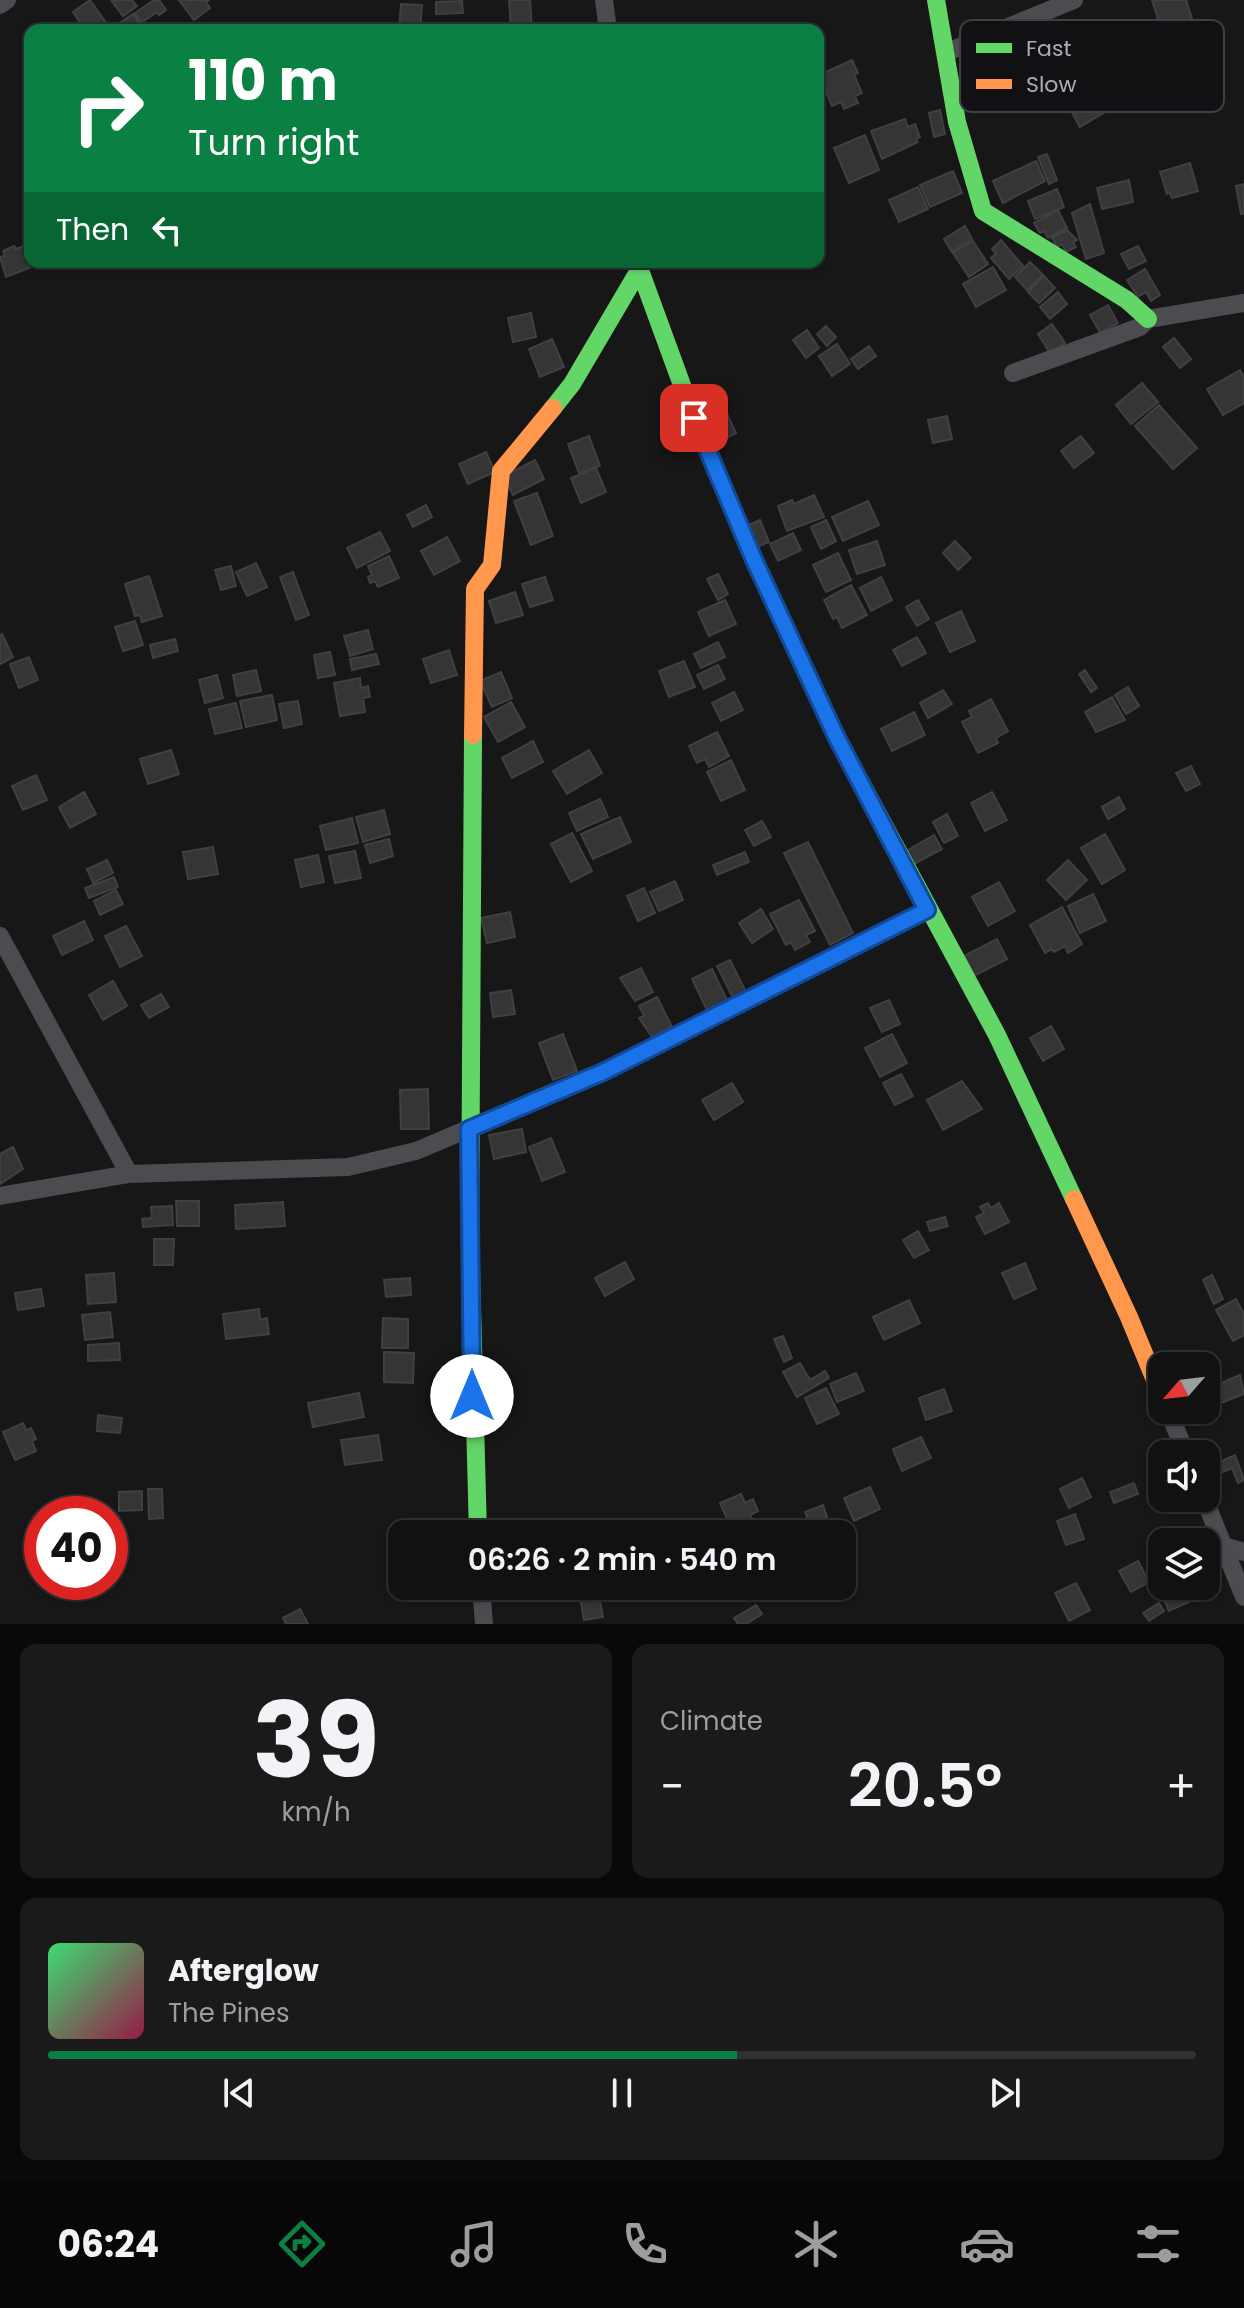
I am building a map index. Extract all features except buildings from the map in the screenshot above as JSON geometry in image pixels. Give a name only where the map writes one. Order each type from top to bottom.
[{"type":"street","points":[[0,5],[7,0]]},
{"type":"street","points":[[604,0],[607,24]]},
{"type":"street","points":[[936,0],[957,122],[983,211],[1127,300],[1148,319]]},
{"type":"street","points":[[1025,20],[1074,0]]},
{"type":"street","points":[[947,52],[960,47]]},
{"type":"street","points":[[477,1520],[472,1426],[469,1129],[475,817],[475,589],[492,565],[501,471],[572,384],[637,268]]},
{"type":"street","points":[[638,268],[694,418],[762,577],[836,736],[997,1035],[1148,1363]]},
{"type":"street","points":[[1013,373],[1140,327],[1148,319],[1244,303]]},
{"type":"street","points":[[0,1196],[129,1174],[348,1167],[416,1151],[603,1072],[927,910]]},
{"type":"street","points":[[0,936],[129,1174]]},
{"type":"street","points":[[1210,1512],[1244,1597]]},
{"type":"street","points":[[1224,1546],[1244,1552]]},
{"type":"street","points":[[482,1600],[484,1624]]},
{"type":"traffic: fast","points":[[936,0],[957,122],[983,211],[1127,300],[1148,319]]},
{"type":"traffic: fast","points":[[639,268],[694,418],[755,562],[836,736],[997,1035],[1074,1199]]},
{"type":"traffic: fast","points":[[553,408],[572,384],[638,272]]},
{"type":"traffic: fast","points":[[473,735],[470,1231],[478,1520]]},
{"type":"traffic: slow","points":[[473,735],[475,589],[492,565],[501,471],[553,408]]},
{"type":"traffic: slow","points":[[1074,1199],[1148,1363]]},
{"type":"route","points":[[472,1396],[469,1129],[603,1072],[927,910],[836,736],[755,562],[694,418]]}]
